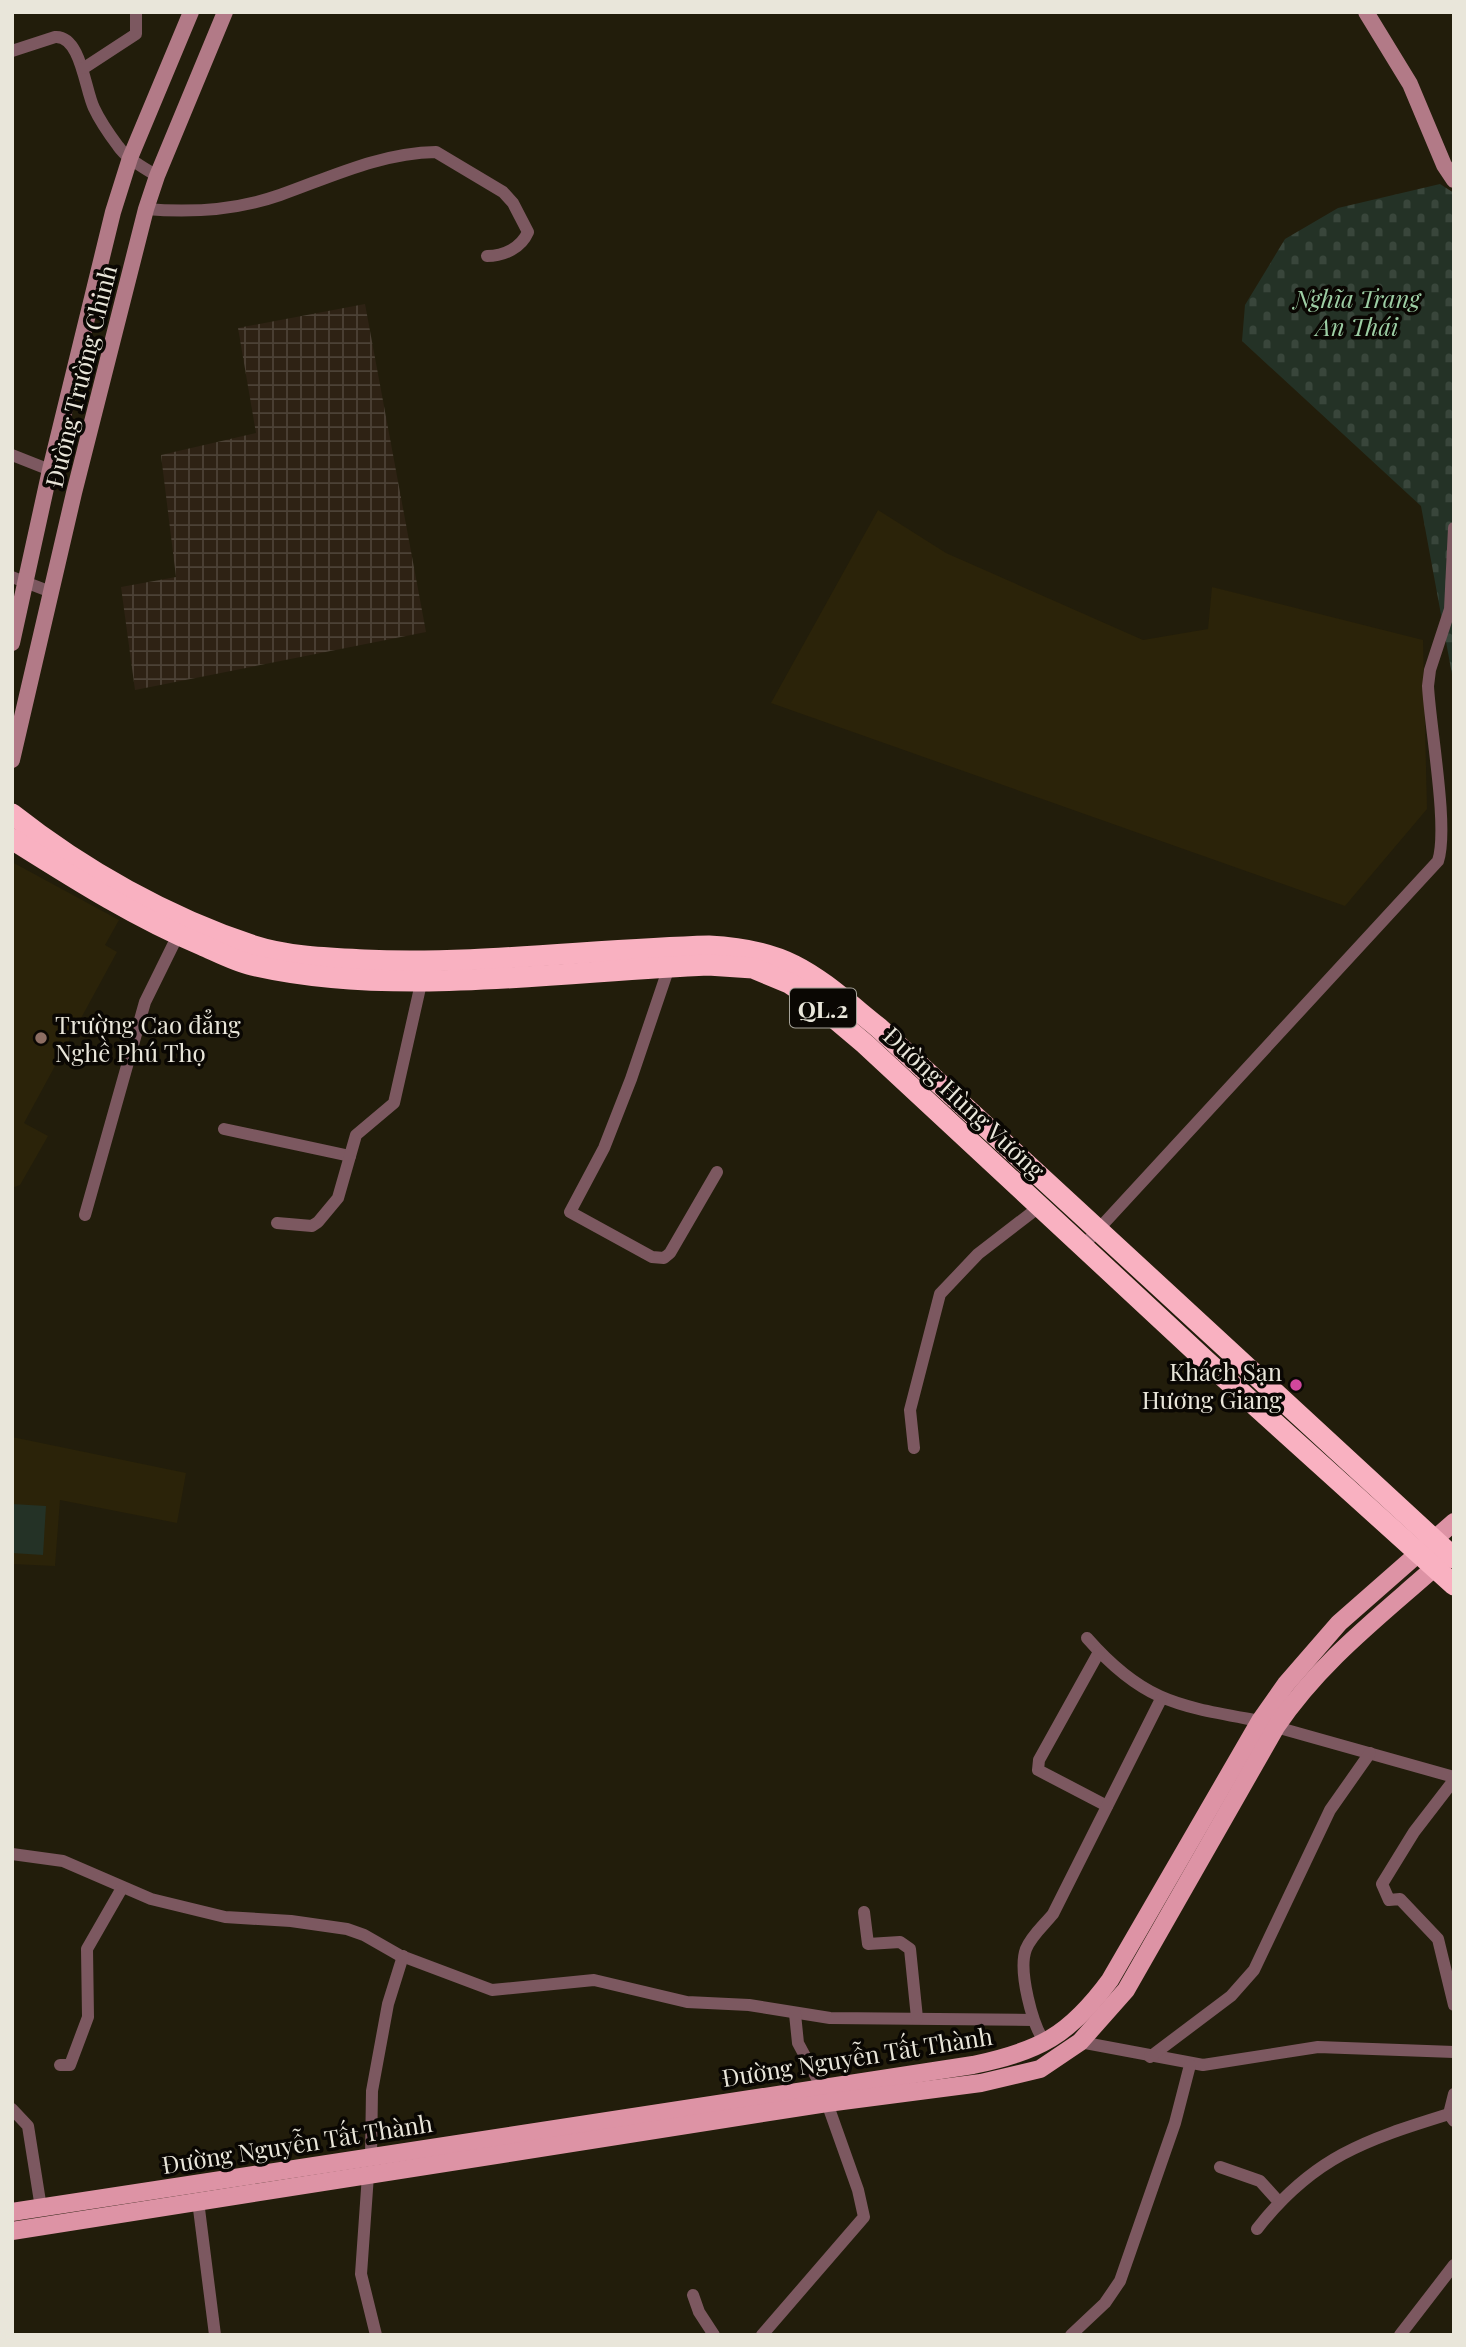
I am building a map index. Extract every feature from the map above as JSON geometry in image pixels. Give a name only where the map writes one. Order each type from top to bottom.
[{"type":"highway","name":"Đường Hùng Vương","points":[[12,814],[114,882],[166,910],[255,947],[323,958],[404,961],[673,956],[741,967],[789,983],[865,1044],[1039,1207],[1426,1546],[1448,1558],[1454,1586]]},
{"type":"highway","name":"Đường Hùng Vương","points":[[12,839],[94,891],[178,934],[249,964],[321,977],[422,979],[755,950],[778,957],[819,979],[879,1028],[1096,1229],[1426,1546]]},
{"type":"main road","name":"Đường Trường Chinh","points":[[12,643],[19,579],[50,470],[113,212],[130,158],[191,12]]},
{"type":"main road","name":"Đường Trường Chinh","points":[[12,760],[146,209],[156,176],[225,12]]},
{"type":"main road","points":[[1366,12],[1410,84],[1444,165],[1454,180]]},
{"type":"main road","name":"Đường Nguyễn Tất Thành","points":[[12,2231],[368,2175],[824,2095],[1015,2056],[1046,2044],[1079,2016],[1110,1979],[1201,1823],[1339,1623],[1454,1522]]},
{"type":"main road","name":"Đường Nguyễn Tất Thành","points":[[1287,1698],[1354,1636],[1448,1558]]},
{"type":"main road","name":"Đường Nguyễn Tất Thành","points":[[12,2212],[371,2156],[824,2095],[1023,2075],[1057,2060],[1080,2042],[1126,1990],[1217,1832],[1272,1719]]},
{"type":"main road","points":[[1201,1823],[1217,1832]]},
{"type":"street","points":[[84,68],[136,34],[135,12]]},
{"type":"street","points":[[12,51],[62,36],[69,41],[84,68],[85,85],[94,110],[120,149],[156,176]]},
{"type":"street","points":[[146,209],[200,212],[278,196],[349,167],[436,152],[503,192],[528,232],[521,243],[506,253],[487,257]]},
{"type":"street","points":[[12,455],[50,470]]},
{"type":"street","points":[[1083,1246],[1438,861],[1441,850],[1440,819],[1428,686],[1430,670],[1450,609],[1454,528]]},
{"type":"street","points":[[19,579],[51,592]]},
{"type":"street","points":[[85,1215],[145,1002],[178,934]]},
{"type":"street","points":[[673,956],[604,1148],[570,1212],[652,1257],[664,1258],[670,1253],[716,1172]]},
{"type":"street","points":[[278,1223],[312,1226],[338,1198],[358,1133],[395,1101],[422,979]]},
{"type":"street","points":[[224,1129],[349,1156]]},
{"type":"street","points":[[914,1448],[910,1410],[940,1294],[978,1254],[1039,1207]]},
{"type":"street","points":[[1087,1638],[1113,1668],[1161,1699],[1272,1719],[1370,1753],[1454,1778],[1414,1832],[1382,1884],[1389,1899],[1400,1899],[1438,1939],[1454,2005]]},
{"type":"street","points":[[1100,1652],[1039,1760],[1038,1770],[1107,1806]]},
{"type":"street","points":[[1046,2044],[1033,2020],[1023,1960],[1027,1948],[1053,1914],[1161,1699]]},
{"type":"street","points":[[1150,2057],[1231,1996],[1254,1970],[1330,1810],[1370,1753]]},
{"type":"street","points":[[12,1854],[64,1861],[151,1899],[225,1917],[291,1921],[364,1934],[403,1956],[492,1990],[594,1980],[687,2002],[750,2005],[795,2014],[852,2019],[1033,2020]]},
{"type":"street","points":[[60,2065],[70,2065],[88,2017],[87,1949],[122,1888]]},
{"type":"street","points":[[863,1912],[868,1944],[900,1942],[910,1949],[917,2018]]},
{"type":"street","points":[[371,2156],[372,2091],[388,2004],[403,1956]]},
{"type":"street","points":[[762,2335],[864,2217],[858,2190],[824,2095],[798,2043],[795,2014]]},
{"type":"street","points":[[1080,2042],[1190,2065],[1215,2064],[1318,2047],[1454,2052]]},
{"type":"street","points":[[1071,2335],[1105,2303],[1120,2281],[1175,2123],[1190,2065]]},
{"type":"street","points":[[1257,2229],[1279,2202],[1332,2158],[1371,2138],[1451,2118],[1454,2094]]},
{"type":"street","points":[[12,2109],[28,2126],[41,2208]]},
{"type":"street","points":[[1220,2167],[1260,2181],[1279,2202]]},
{"type":"street","points":[[368,2175],[361,2274],[376,2335]]},
{"type":"street","points":[[198,2202],[215,2335]]},
{"type":"street","points":[[1400,2335],[1454,2264]]},
{"type":"street","points":[[693,2295],[699,2312],[714,2335]]},
{"type":"shaded area","points":[[365,304],[426,632],[135,690],[121,587],[176,577],[161,455],[256,433],[238,328]]},
{"type":"shaded area","points":[[878,510],[946,553],[1143,640],[1208,629],[1212,587],[1423,640],[1427,809],[1345,906],[771,703]]},
{"type":"shaded area","name":"Trường Cao đẳng Nghề Phú Thọ","points":[[12,862],[119,920],[105,945],[117,952],[24,1123],[48,1136],[20,1185],[12,1188]]},
{"type":"shaded area","points":[[12,1437],[186,1473],[177,1523],[60,1500],[55,1566],[12,1564]]},
{"type":"green space","name":"Nghĩa Trang An Thái","points":[[1440,184],[1454,193],[1454,685],[1421,506],[1242,341],[1245,305],[1285,239],[1338,208]]},
{"type":"green space","points":[[12,1504],[46,1506],[43,1555],[12,1553]]},
{"type":"place","name":"Trường Cao đẳng Nghề Phú Thọ","points":[[41,1038]]},
{"type":"place","name":"Khách Sạn Hương Giang","points":[[1296,1385]]}]
